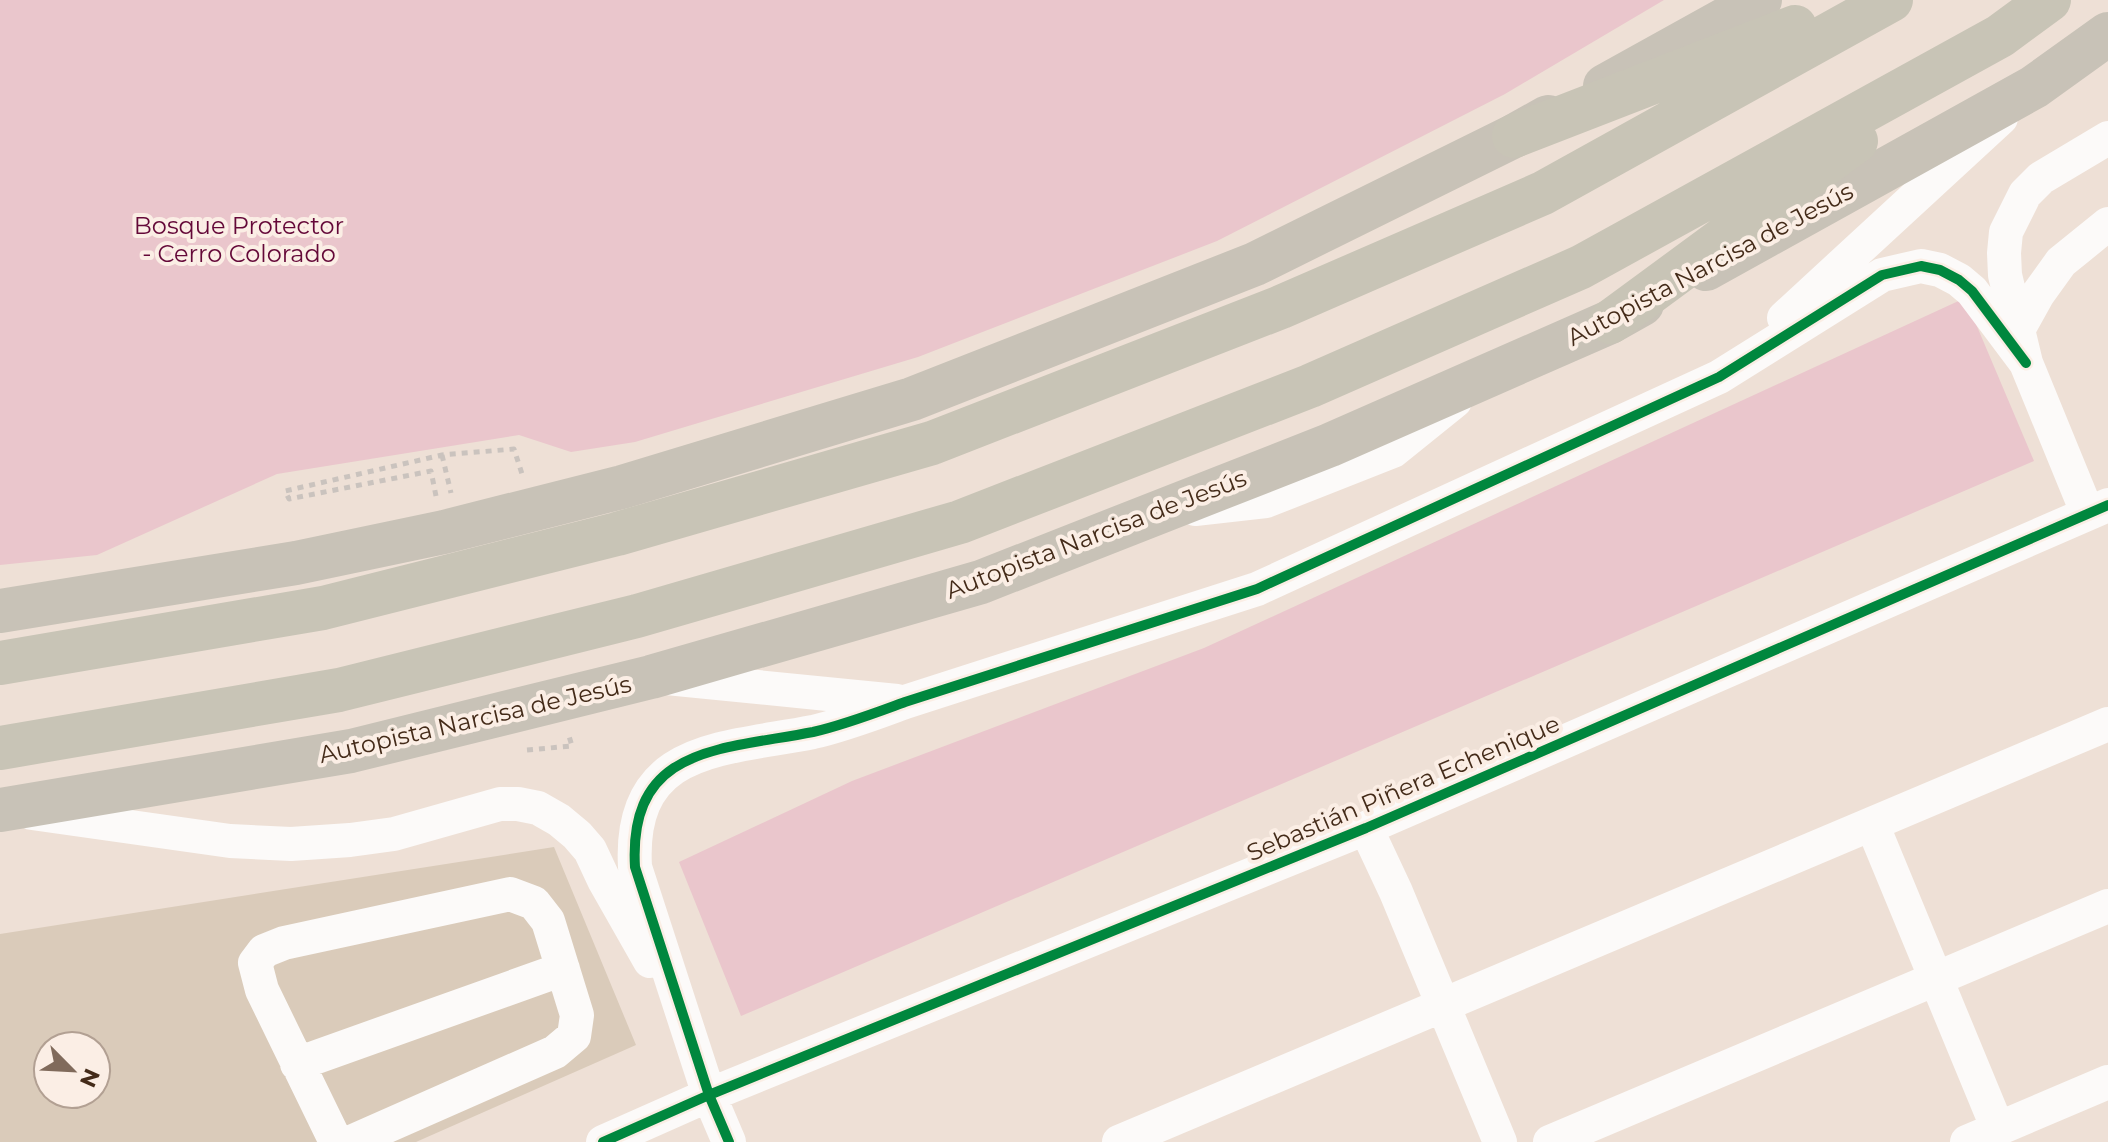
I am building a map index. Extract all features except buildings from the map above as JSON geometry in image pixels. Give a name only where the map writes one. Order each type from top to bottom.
[{"type":"highway","points":[[1514,136],[1865,0]]},
{"type":"highway","points":[[0,663],[323,608],[617,534],[932,443],[1281,307],[1543,193],[1891,0]]},
{"type":"highway","points":[[1610,322],[2049,0]]},
{"type":"highway","points":[[0,748],[339,690],[637,616],[960,522],[1310,386],[1581,267],[2000,36]]},
{"type":"main road","points":[[0,611],[296,563],[444,532],[622,487],[912,399],[1255,264],[1514,136],[1760,0]]},
{"type":"main road","name":"Autopista Narcisa de Jesús","points":[[4,810],[351,751],[651,677],[981,582],[1330,445],[1610,322],[2034,87],[2108,34]]},
{"type":"street","points":[[1719,377],[2034,87]]},
{"type":"street","points":[[2026,363],[2005,275],[2006,232],[2025,194],[2041,178],[2108,138]]},
{"type":"street","points":[[2018,330],[2061,262],[2108,224]]},
{"type":"street","points":[[729,1142],[684,1022],[635,867],[636,824],[641,809],[668,771],[691,758],[854,721],[1257,589],[1719,377],[1882,275],[1921,266],[1940,270],[1972,291],[2026,363],[2097,509]]},
{"type":"street","name":"Sebastián Piñera Echenique","points":[[603,1142],[709,1095],[1366,828],[2097,509]]},
{"type":"street","points":[[651,677],[905,702]]},
{"type":"street","points":[[1119,1142],[2108,724]]},
{"type":"street","points":[[4,810],[230,841],[291,844],[394,834],[500,804],[538,808],[559,820],[590,850],[684,1022]]},
{"type":"street","points":[[1872,824],[1936,979],[1982,1136],[2108,1082]]},
{"type":"street","points":[[1366,828],[1396,892],[1500,1142]]},
{"type":"street","points":[[336,1142],[262,990],[255,963],[264,951],[284,943],[510,894],[534,903],[548,921],[577,1015],[574,1036],[555,1052],[351,1142]]},
{"type":"street","points":[[1550,1142],[2108,906]]},
{"type":"street","points":[[297,1064],[563,969]]},
{"type":"path","points":[[444,532],[431,471],[289,499],[285,491],[443,457],[514,449],[534,508]]},
{"type":"green space","name":"Bosque Protector - Cerro Colorado","points":[[0,0],[1664,0],[1505,94],[1217,241],[918,357],[635,442],[571,452],[519,435],[277,474],[97,555],[0,565]]},
{"type":"green space","points":[[1965,298],[2034,461],[741,1016],[679,862],[852,781],[1204,648]]},
{"type":"cycle path","points":[[729,1142],[709,1095],[635,867],[637,827],[647,797],[664,775],[687,760],[715,750],[836,726],[1257,589],[1719,377],[1882,275],[1921,266],[1940,270],[1959,280],[1972,291],[2026,363]]},
{"type":"cycle path","points":[[603,1142],[709,1095],[1366,828],[2108,505]]}]
